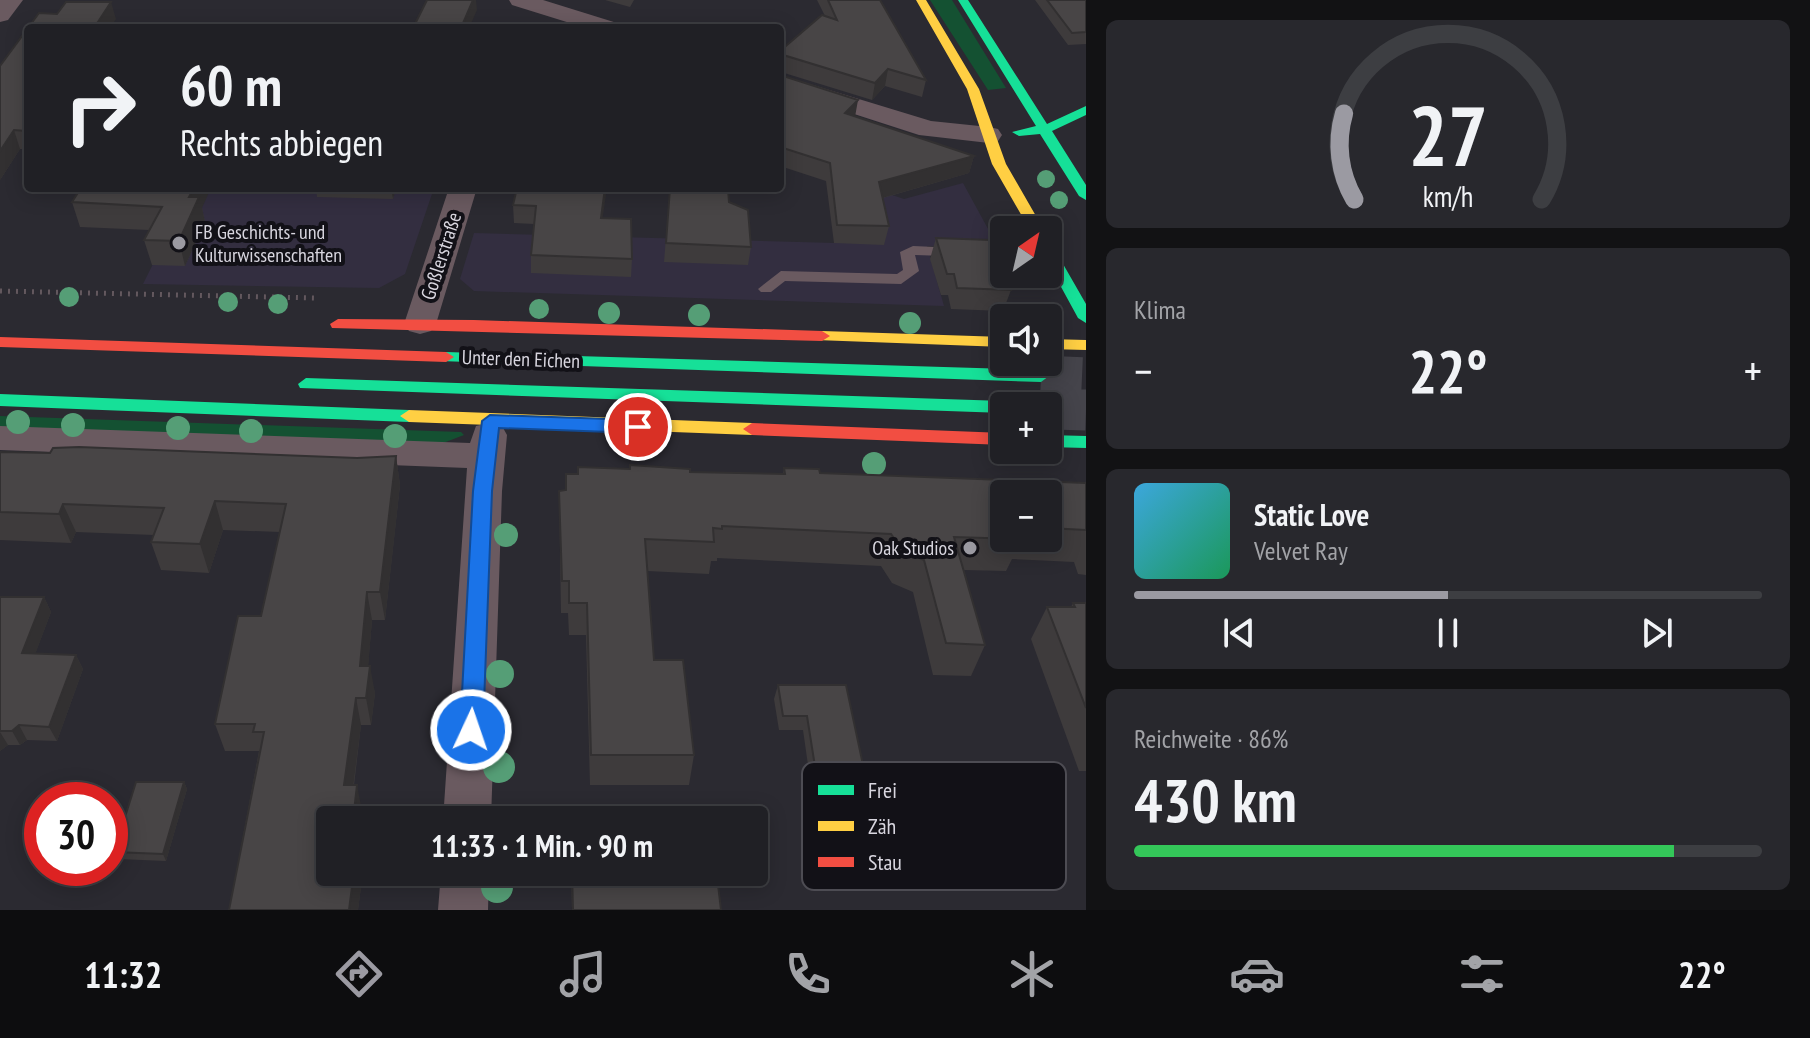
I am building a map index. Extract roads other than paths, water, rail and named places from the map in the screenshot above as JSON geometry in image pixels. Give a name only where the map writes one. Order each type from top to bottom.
[{"type":"main road","points":[[921,0],[973,89],[999,164],[1029,216]]},
{"type":"main road","points":[[963,0],[1086,196]]},
{"type":"main road","points":[[989,135],[1046,129],[1086,110]]},
{"type":"main road","points":[[1062,276],[1086,318]]},
{"type":"main road","points":[[319,323],[990,342]]},
{"type":"main road","name":"Unter den Eichen","points":[[0,342],[990,374]]},
{"type":"main road","points":[[1062,344],[1086,345]]},
{"type":"main road","name":"Unter den Eichen","points":[[280,383],[990,407]]},
{"type":"main road","points":[[0,400],[488,439],[990,439]]},
{"type":"main road","points":[[1062,441],[1086,442]]},
{"type":"street","points":[[0,15],[12,0]]},
{"type":"street","points":[[523,5],[594,24]]},
{"type":"street","points":[[784,83],[928,129],[989,135]]},
{"type":"street","name":"Goßlerstraße","points":[[420,324],[462,192]]},
{"type":"street","points":[[0,438],[488,439],[468,806]]},
{"type":"street","points":[[463,910],[464,886]]},
{"type":"lane","points":[[766,289],[781,276],[901,279],[911,271],[907,252],[913,250],[990,253]]},
{"type":"tunnel","points":[[1041,376],[1086,378]]},
{"type":"tunnel","points":[[1062,409],[1086,410]]},
{"type":"place","name":"FB Geschichts- und Kulturwissenschaften","points":[[179,243]]},
{"type":"place","name":"Oak Studios","points":[[970,548]]}]
